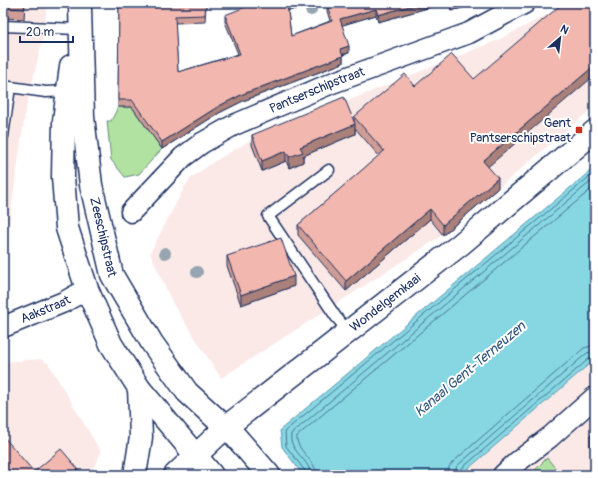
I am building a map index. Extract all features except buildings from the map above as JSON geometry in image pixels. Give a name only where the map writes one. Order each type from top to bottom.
[{"type":"main road","name":"Zeeschipstraat","points":[[81,5],[67,91],[64,121],[62,177],[67,228],[87,289],[111,344],[139,388],[212,475]]},
{"type":"main road","name":"Zeeschipstraat","points":[[81,5],[83,117],[91,185],[112,275],[152,343],[187,392],[226,427],[269,475]]},
{"type":"main road","name":"Wondelgemkaai","points":[[175,475],[194,455],[226,427],[460,244],[595,131]]},
{"type":"main road","points":[[135,475],[141,437],[139,388]]},
{"type":"street","name":"Pantserschipstraat","points":[[131,212],[183,157],[234,125],[332,83],[469,33],[525,3]]},
{"type":"street","name":"Aakstraat","points":[[3,327],[64,302],[87,289]]},
{"type":"street","points":[[502,475],[516,462],[550,437],[595,397]]},
{"type":"lane","points":[[3,26],[77,29]]},
{"type":"lane","points":[[3,136],[6,86],[46,92],[67,91]]},
{"type":"lane","points":[[329,170],[268,216],[336,316],[348,331]]},
{"type":"shaded area","points":[[3,3],[47,3],[44,33],[25,113],[5,253],[3,253]]},
{"type":"shaded area","points":[[595,3],[595,106],[443,235],[221,378],[173,304],[150,253],[184,188],[191,178],[215,161],[251,140],[498,40],[558,9]]},
{"type":"shaded area","points":[[40,359],[48,363],[101,452],[90,475],[3,475],[3,362]]},
{"type":"shaded area","points":[[595,359],[595,475],[461,475]]},
{"type":"green space","points":[[118,107],[132,107],[162,149],[139,174],[125,177],[111,160],[107,121],[111,121]]},
{"type":"green space","points":[[547,458],[561,475],[530,475]]},
{"type":"water","name":"Kanaal Gent-Terneuzen","points":[[595,167],[595,359],[461,475],[303,475],[282,447],[280,430]]},
{"type":"place","name":"Gent Pantserschipstraat","points":[[579,130]]}]
